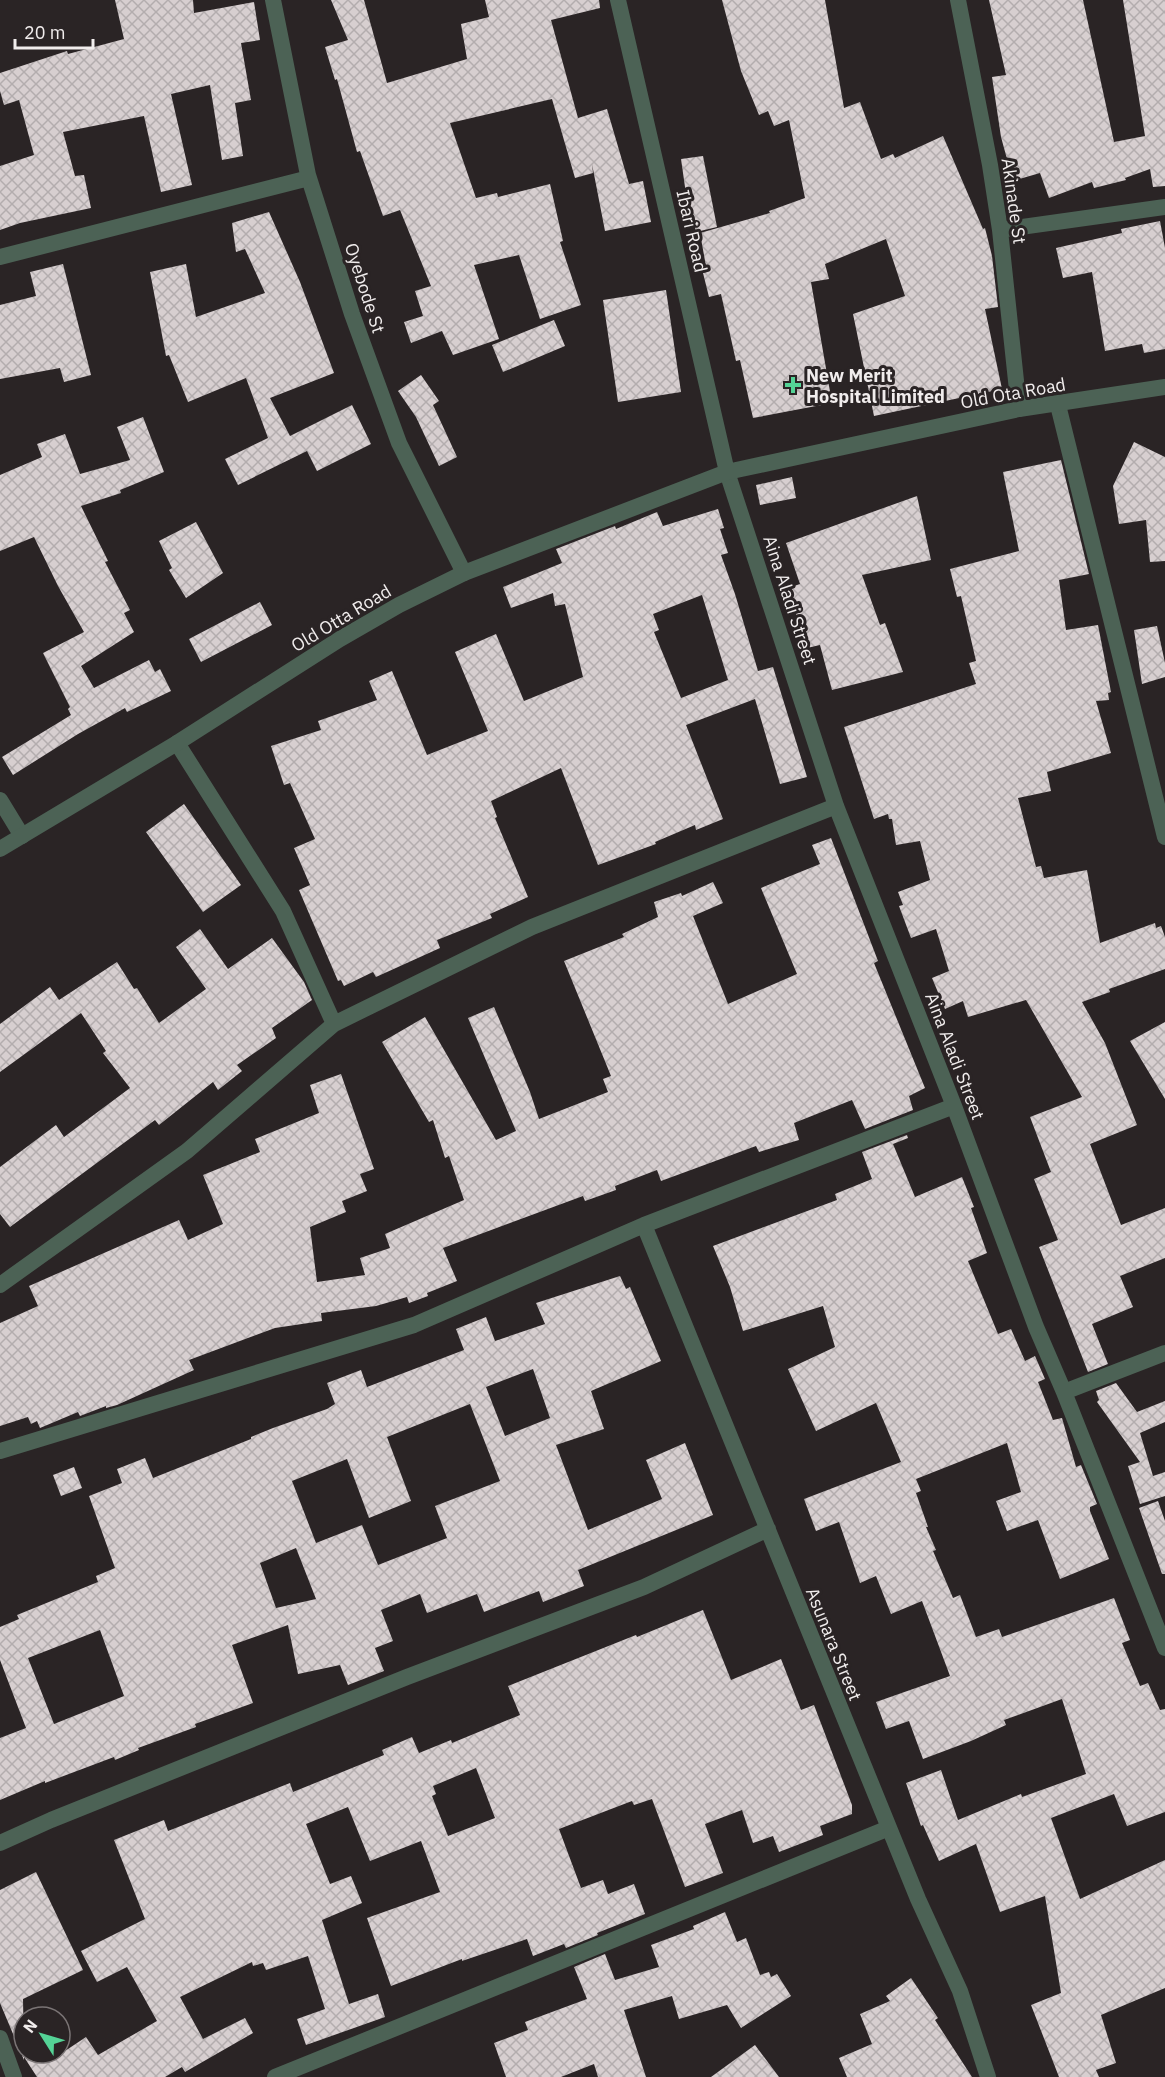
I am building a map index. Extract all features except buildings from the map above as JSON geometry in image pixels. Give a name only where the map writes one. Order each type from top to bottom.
[{"type":"street","name":"Oyebode St","points":[[273,0],[309,178],[352,314],[399,443],[464,573]]},
{"type":"street","name":"Ibari Road","points":[[618,0],[727,472]]},
{"type":"street","name":"Akinade St","points":[[958,0],[990,165],[1000,230],[1019,409]]},
{"type":"street","points":[[0,257],[309,178]]},
{"type":"street","points":[[1000,230],[1165,207]]},
{"type":"street","name":"Old Ota Road","points":[[727,472],[1019,409],[1058,405],[1165,387]]},
{"type":"street","points":[[1058,405],[1165,837]]},
{"type":"street","name":"Old Otta Road","points":[[0,849],[177,743],[339,639],[399,605],[464,573],[727,472]]},
{"type":"street","name":"Aina Aladi Street","points":[[727,472],[836,806],[954,1106],[1036,1327],[1165,1648]]},
{"type":"street","points":[[177,743],[283,911],[334,1024]]},
{"type":"street","points":[[0,800],[22,836]]},
{"type":"street","points":[[0,1285],[187,1151],[334,1024],[532,927],[836,806]]},
{"type":"street","points":[[0,1451],[414,1325],[644,1225],[954,1106]]},
{"type":"street","name":"Asunara Street","points":[[644,1225],[918,1899],[960,1991],[988,2077]]},
{"type":"street","points":[[1064,1392],[1165,1353]]},
{"type":"street","points":[[0,1843],[51,1820],[407,1677],[644,1587],[768,1529]]},
{"type":"street","points":[[275,2077],[889,1828]]},
{"type":"street","points":[[0,2038],[14,2077]]},
{"type":"place","name":"New Merit Hospital Limited","points":[[793,385]]}]
